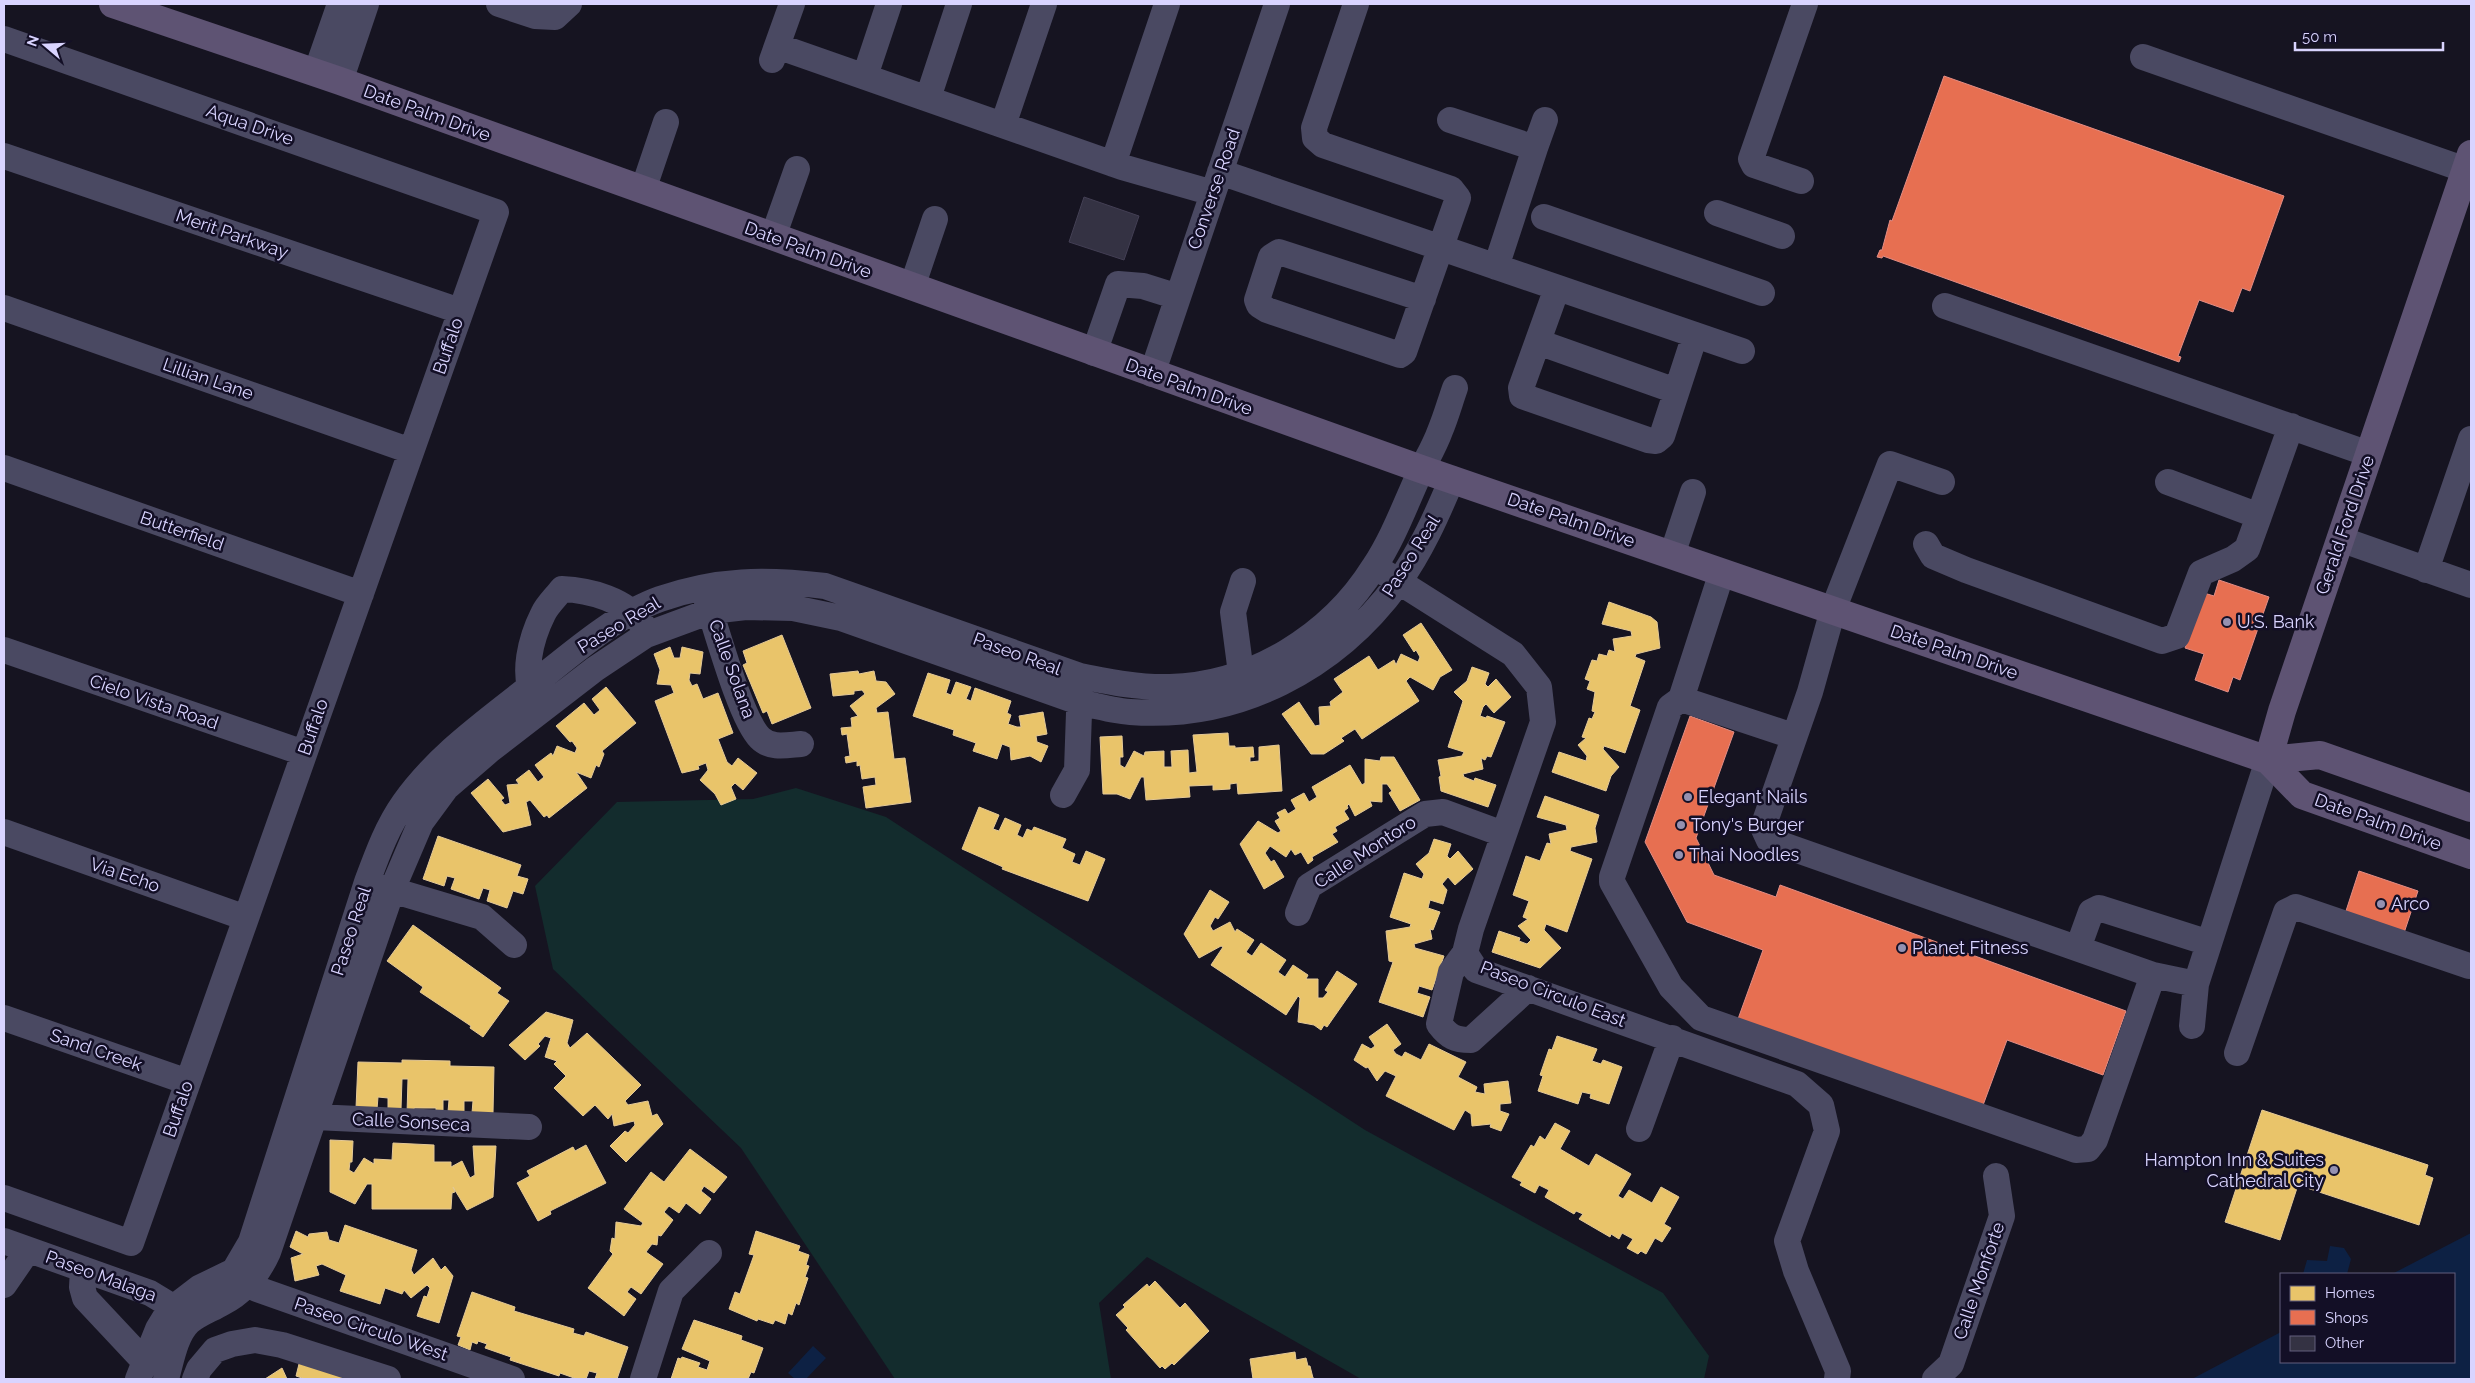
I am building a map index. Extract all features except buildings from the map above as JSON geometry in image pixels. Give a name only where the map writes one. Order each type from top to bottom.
[{"type":"main road","name":"Date Palm Drive","points":[[112,4],[328,77],[1421,469],[2268,760],[2320,754],[2471,808]]},
{"type":"main road","name":"Gerald Ford Drive","points":[[2268,760],[2282,711],[2469,162]]},
{"type":"main road","name":"Date Palm Drive","points":[[2268,760],[2302,795],[2471,855]]},
{"type":"street","points":[[328,77],[340,4]]},
{"type":"street","points":[[328,77],[366,4]]},
{"type":"street","points":[[499,4],[535,16],[555,17],[569,4]]},
{"type":"street","points":[[792,4],[775,53],[865,76],[1113,164],[1216,182],[1441,248],[1742,351]]},
{"type":"street","points":[[865,76],[889,4]]},
{"type":"street","points":[[928,98],[959,4]]},
{"type":"street","points":[[1003,125],[1044,4]]},
{"type":"street","points":[[1113,164],[1168,4]]},
{"type":"street","name":"Converse Road","points":[[1152,374],[1277,4]]},
{"type":"street","points":[[1356,4],[1313,133],[1315,138],[1323,146],[1451,189],[1458,198],[1441,248],[1423,299],[1404,352],[1400,355],[1267,310],[1258,305],[1257,300],[1271,257],[1279,252],[1423,299]]},
{"type":"street","points":[[1801,181],[1754,165],[1751,159],[1805,4]]},
{"type":"street","name":"Aqua Drive","points":[[4,39],[496,212]]},
{"type":"street","points":[[2143,57],[2469,162]]},
{"type":"street","points":[[1450,120],[1536,148]]},
{"type":"street","points":[[1496,267],[1545,120]]},
{"type":"street","points":[[643,190],[666,122]]},
{"type":"street","name":"Merit Parkway","points":[[4,156],[460,311]]},
{"type":"street","points":[[773,237],[797,169]]},
{"type":"street","name":"Buffalo","points":[[4,1198],[131,1243],[496,212]]},
{"type":"street","points":[[1717,213],[1782,236]]},
{"type":"street","points":[[1544,217],[1762,293]]},
{"type":"street","points":[[912,287],[936,219]]},
{"type":"street","points":[[1094,353],[1118,284],[1143,286],[1178,297]]},
{"type":"street","points":[[1557,288],[1521,388],[1522,396],[1528,399],[1656,442],[1662,436],[1695,335]]},
{"type":"street","points":[[1945,306],[2369,454]]},
{"type":"street","name":"Lillian Lane","points":[[4,308],[411,450]]},
{"type":"street","points":[[1538,342],[1676,391]]},
{"type":"street","name":"Paseo Real","points":[[304,1114],[367,882],[382,842],[402,805],[437,762],[589,639],[658,600],[702,587],[720,583],[788,581],[824,586],[1080,676],[1123,684],[1172,687],[1192,685],[1241,673],[1258,668],[1311,636],[1342,609],[1375,566],[1440,432],[1455,388]]},
{"type":"street","points":[[1926,544],[1933,556],[1966,570],[2162,641],[2177,636],[2201,573],[2233,559],[2247,549],[2291,426]]},
{"type":"street","points":[[2426,570],[2471,438]]},
{"type":"street","points":[[1942,482],[1890,464],[1833,610],[1810,692],[1793,736],[1763,827],[1770,840],[2153,975],[2196,984]]},
{"type":"street","name":"Butterfield","points":[[4,468],[361,594]]},
{"type":"street","name":"Paseo Real","points":[[242,1277],[251,1242],[421,822],[446,788],[467,769],[595,669],[648,634],[711,612],[746,607],[794,608],[841,618],[1079,702],[1130,712],[1157,712],[1220,706],[1249,698],[1300,672],[1357,630],[1398,582],[1435,519],[1452,479]]},
{"type":"street","points":[[2168,482],[2259,516]]},
{"type":"street","points":[[1672,555],[1693,492]]},
{"type":"street","points":[[2340,539],[2471,585]]},
{"type":"street","name":"Paseo Circulo East","points":[[1375,566],[1513,654],[1540,687],[1543,722],[1503,834],[1465,953],[1476,970],[1672,1038],[1797,1084],[1821,1105],[1827,1130],[1787,1241],[1796,1271],[1838,1371],[1837,1379]]},
{"type":"street","points":[[1722,572],[1681,699],[1670,707],[1612,877],[1612,882],[1671,987],[1701,1018],[2076,1150],[2088,1148],[2095,1140],[2153,975]]},
{"type":"street","points":[[1243,581],[1233,612],[1241,673],[1249,698]]},
{"type":"street","name":"Calle Solana","points":[[702,587],[745,714],[761,738],[774,746],[801,744]]},
{"type":"street","points":[[542,710],[528,688],[528,660],[543,613],[562,589],[580,590],[634,612],[648,634]]},
{"type":"street","points":[[891,636],[899,611]]},
{"type":"street","name":"Cielo Vista Road","points":[[4,650],[304,754]]},
{"type":"street","points":[[1063,795],[1077,770],[1080,676]]},
{"type":"street","points":[[1681,699],[1793,736]]},
{"type":"street","name":"Gerald Ford Drive","points":[[2192,1026],[2196,984],[2268,760]]},
{"type":"street","name":"Calle Montoro","points":[[1298,913],[1309,886],[1425,814],[1443,812],[1503,834]]},
{"type":"street","name":"Via Echo","points":[[4,832],[246,918]]},
{"type":"street","points":[[367,882],[482,917],[514,945]]},
{"type":"street","points":[[2237,1054],[2286,912],[2296,907],[2469,966]]},
{"type":"street","points":[[2078,948],[2091,912],[2099,908],[2209,943]]},
{"type":"street","points":[[1465,953],[1451,972],[1440,1024],[1449,1037],[1459,1040],[1471,1040],[1528,988]]},
{"type":"street","name":"Sand Creek","points":[[4,1018],[188,1082]]},
{"type":"street","points":[[1640,1129],[1672,1038]]},
{"type":"street","name":"Calle Sonseca","points":[[304,1114],[530,1128]]},
{"type":"street","name":"Calle Monforte","points":[[1935,1379],[1951,1364],[2002,1216],[1996,1176]]},
{"type":"street","name":"Paseo Malaga","points":[[4,1241],[150,1293],[184,1313]]},
{"type":"street","points":[[4,1285],[28,1250]]},
{"type":"street","points":[[643,1379],[671,1291],[709,1253]]},
{"type":"street","points":[[83,1269],[82,1287],[85,1298],[142,1370]]},
{"type":"street","points":[[166,1379],[183,1330],[184,1313],[199,1288],[242,1277]]},
{"type":"street","name":"Paseo Circulo West","points":[[242,1277],[257,1289],[512,1379]]},
{"type":"street","points":[[142,1370],[158,1329],[169,1312],[184,1313]]},
{"type":"street","points":[[195,1379],[199,1369],[215,1350],[255,1340],[282,1345],[388,1379]]},
{"type":"green space","points":[[796,788],[886,817],[1365,1130],[1663,1293],[1709,1356],[1704,1379],[1361,1379],[1147,1257],[1099,1303],[1111,1379],[895,1379],[741,1148],[553,969],[535,886],[617,802],[753,799]]},
{"type":"water","points":[[2471,1233],[2471,1379],[2192,1379],[2280,1333],[2280,1363],[2455,1363],[2455,1273],[2394,1273]]},
{"type":"water","points":[[2330,1246],[2344,1248],[2351,1259],[2347,1273],[2303,1273],[2307,1260],[2327,1261]]},
{"type":"water","points":[[813,1346],[826,1358],[806,1379],[795,1379],[788,1373]]},
{"type":"place","name":"U.S. Bank","points":[[2227,622]]},
{"type":"place","name":"Elegant Nails","points":[[1688,797]]},
{"type":"place","name":"Tony's Burger","points":[[1681,825]]},
{"type":"place","name":"Thai Noodles","points":[[1679,855]]},
{"type":"place","name":"Arco","points":[[2381,904]]},
{"type":"place","name":"Planet Fitness","points":[[1902,948]]},
{"type":"place","name":"Hampton Inn & Suites Cathedral City","points":[[2334,1170]]}]
